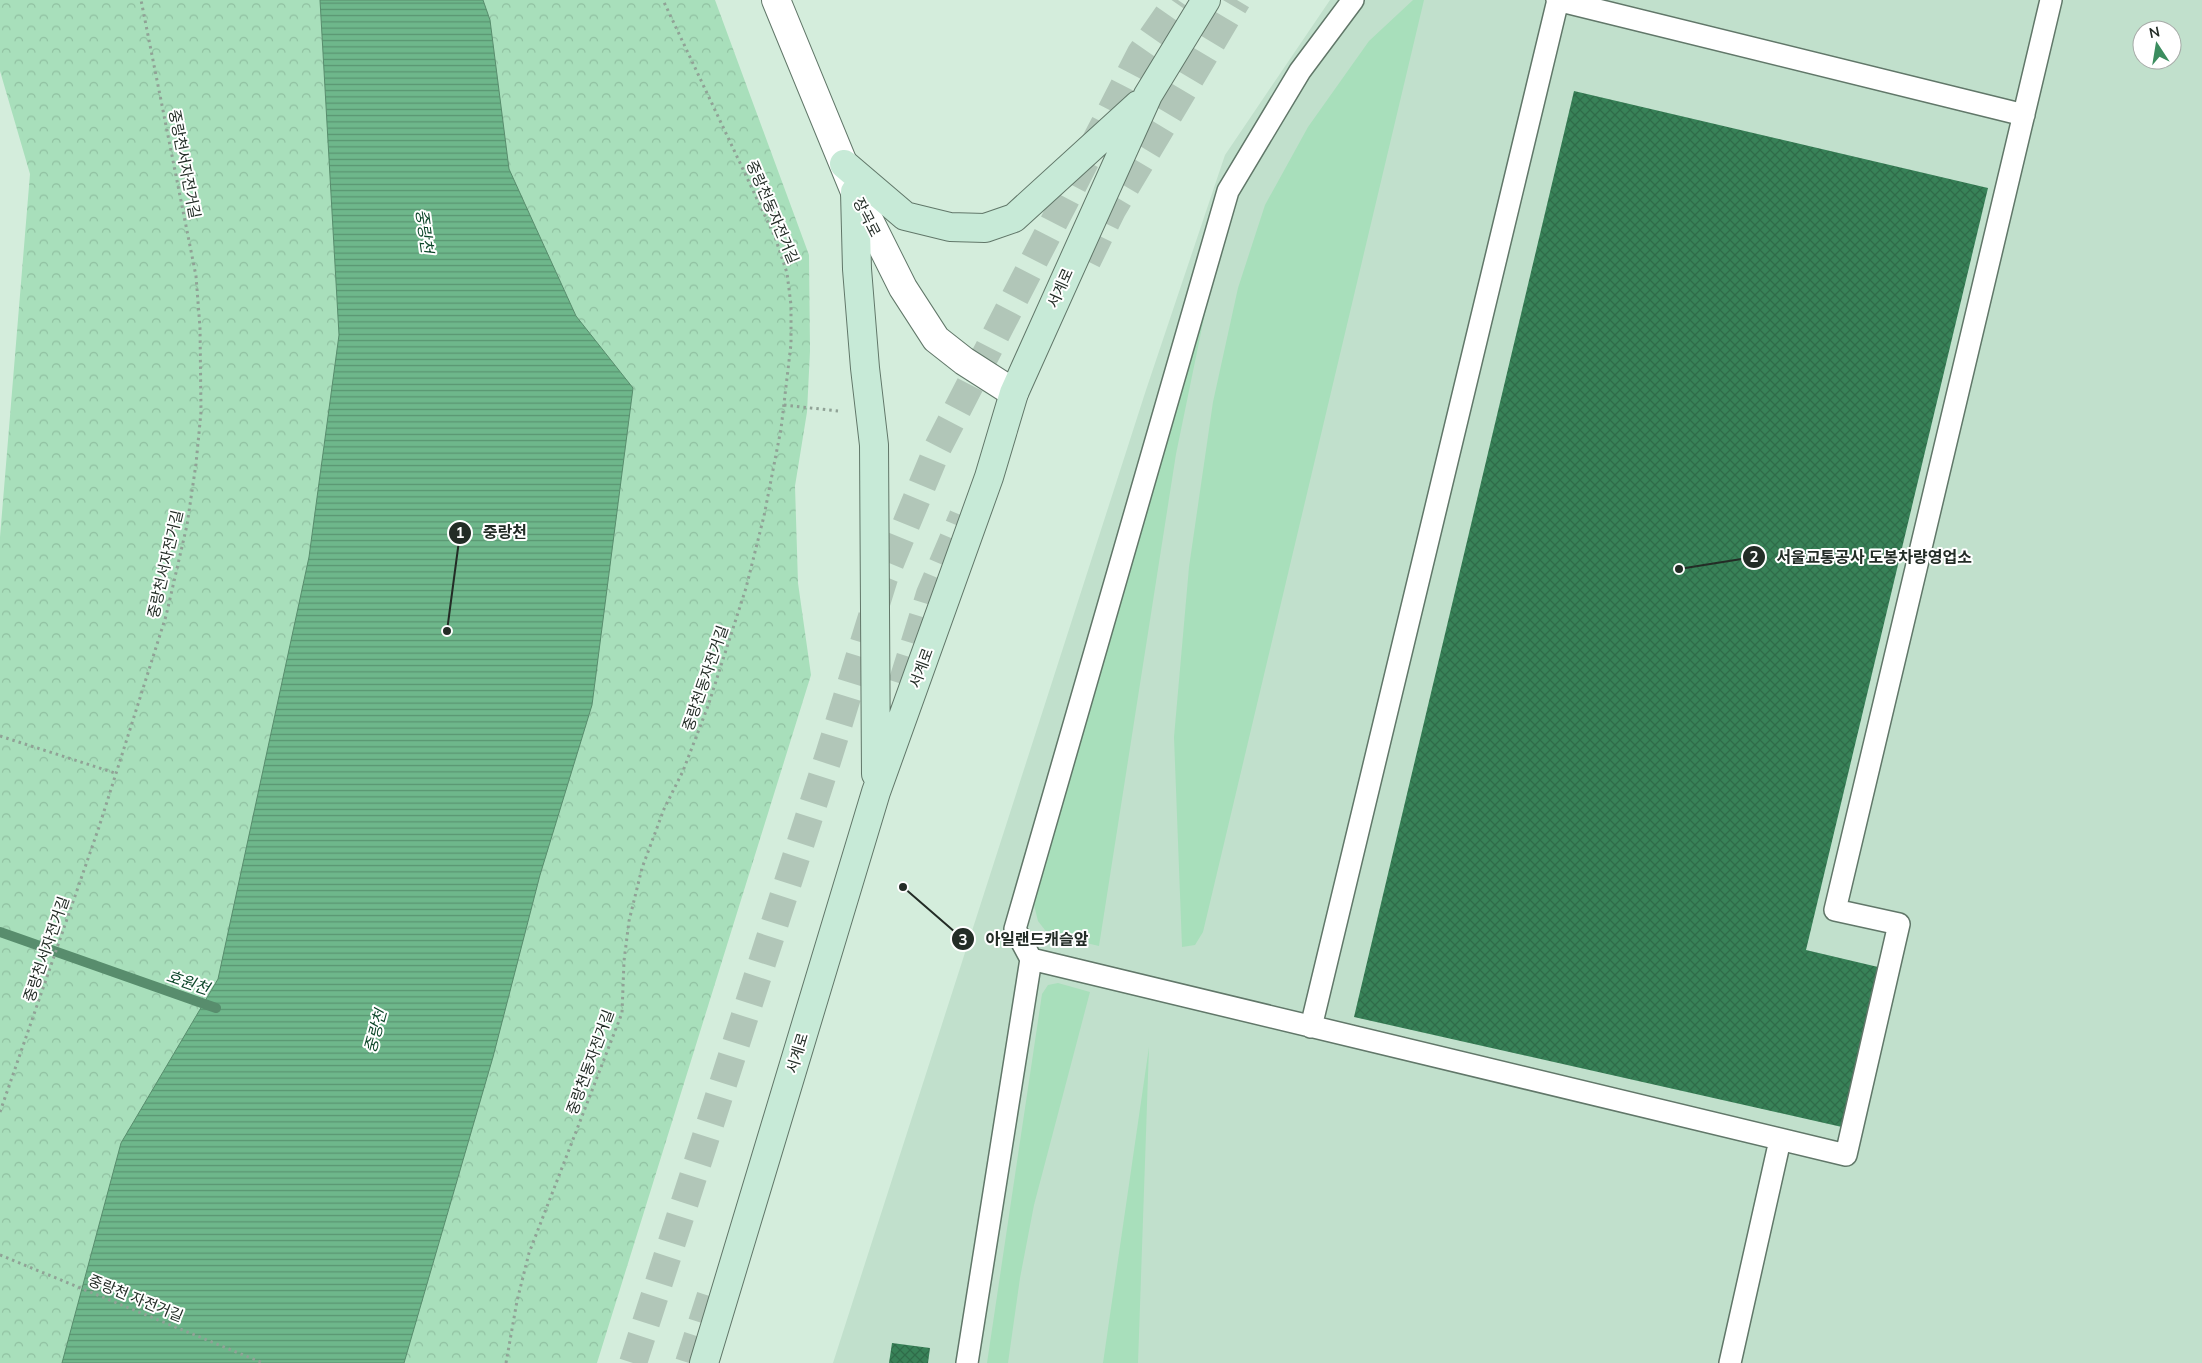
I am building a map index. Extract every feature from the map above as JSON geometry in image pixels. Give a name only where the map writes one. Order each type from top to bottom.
[{"type":"main road","name":"서계로","points":[[704,1363],[876,792],[989,477],[1014,393],[1148,95],[1206,0]]},
{"type":"main road","points":[[844,164],[906,216],[950,227],[985,228],[1014,218],[1148,95]]},
{"type":"main road","points":[[854,192],[857,269],[865,368],[874,445],[876,792]]},
{"type":"street","name":"장곡로","points":[[776,0],[854,192],[903,288],[936,339],[964,361],[1014,393]]},
{"type":"lane","points":[[967,1363],[1030,959],[1015,929],[1228,191],[1300,71],[1353,0]]},
{"type":"lane","points":[[1311,1026],[1557,0],[2024,115]]},
{"type":"lane","points":[[1030,959],[1846,1155],[1899,924],[1835,910],[2051,0]]},
{"type":"lane","points":[[1730,1363],[1780,1140]]},
{"type":"path","name":"중랑천서자전거길","points":[[0,1112],[99,827],[176,579],[187,525],[201,412],[200,328],[196,276],[141,0]]},
{"type":"path","name":"중랑천동자전거길","points":[[506,1363],[517,1301],[529,1253],[622,1013],[624,962],[629,921],[650,842],[683,771],[708,706],[746,588],[764,516],[784,405],[791,344],[791,305],[787,273],[775,237],[663,0]]},
{"type":"path","points":[[784,405],[840,411]]},
{"type":"path","points":[[0,736],[115,774]]},
{"type":"path","name":"중랑천 자전거길","points":[[0,1255],[263,1363]]},
{"type":"shaded area","points":[[1330,0],[2202,0],[2202,1363],[833,1363],[1146,390],[1225,155]]},
{"type":"green space","points":[[0,0],[715,0],[809,255],[810,351],[807,412],[795,486],[798,583],[811,675],[597,1363],[0,1363],[0,537],[30,174],[0,71]]},
{"type":"green space","points":[[1413,0],[1424,0],[1203,932],[1195,945],[1182,947],[1174,737],[1189,567],[1213,402],[1238,288],[1265,205],[1308,127],[1369,41]]},
{"type":"green space","points":[[1212,279],[1176,454],[1099,946],[1048,934],[1038,921],[1034,905]]},
{"type":"green space","points":[[1058,983],[1090,992],[1034,1205],[1020,1278],[1008,1363],[987,1363],[1042,994],[1048,985]]},
{"type":"green space","points":[[1149,1047],[1138,1363],[1103,1363]]},
{"type":"water","name":"중랑천","points":[[320,0],[483,0],[490,20],[509,169],[576,316],[633,388],[592,705],[540,875],[493,1057],[404,1363],[62,1363],[121,1143],[218,979],[309,557],[339,335]]},
{"type":"building","points":[[1574,91],[1988,188],[1806,950],[1878,967],[1842,1127],[1354,1017]]},
{"type":"building","points":[[892,1343],[930,1348],[928,1363],[889,1363]]},
{"type":"waterway","name":"호원천","points":[[0,932],[216,1008]]},
{"type":"tunnel","points":[[633,1363],[829,755],[884,578],[938,447],[1141,53],[1178,0]]},
{"type":"tunnel","points":[[1087,261],[1112,210],[1237,0]]},
{"type":"tunnel","points":[[902,684],[930,594],[963,516]]},
{"type":"tunnel","points":[[689,1363],[711,1295]]},
{"type":"place","name":"서울교통공사 도봉차량영업소","points":[[1679,569]]},
{"type":"place","name":"중랑천","points":[[447,631]]},
{"type":"place","name":"아일랜드캐슬앞","points":[[903,887]]}]
